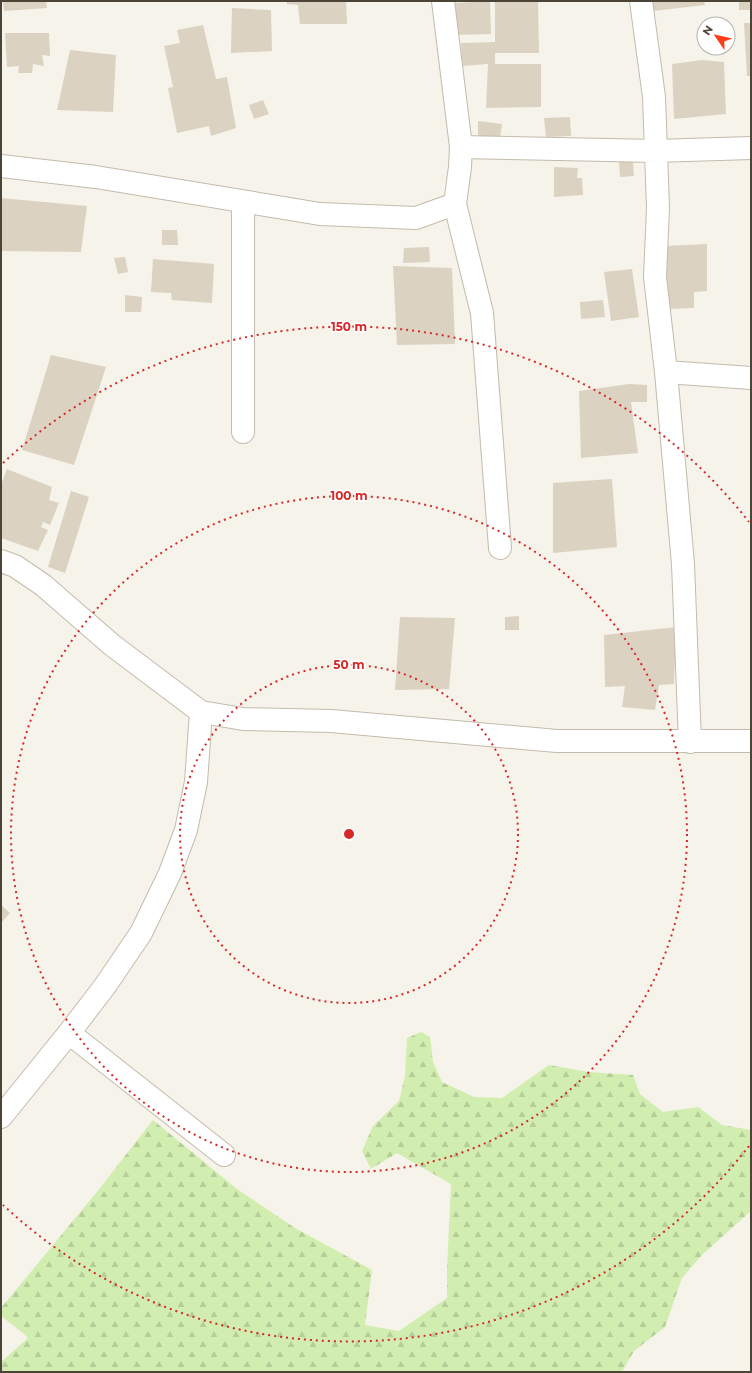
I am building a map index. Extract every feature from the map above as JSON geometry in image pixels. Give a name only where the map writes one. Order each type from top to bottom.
[{"type":"street","points":[[443,1],[461,147],[455,204],[482,313],[500,548]]},
{"type":"street","points":[[641,1],[654,97],[658,208],[655,278],[666,372],[683,564],[690,742]]},
{"type":"street","points":[[461,147],[656,151],[751,148]]},
{"type":"street","points":[[1,166],[96,177],[320,214],[416,218],[455,204]]},
{"type":"street","points":[[242,432],[243,202]]},
{"type":"street","points":[[666,372],[751,378]]},
{"type":"street","points":[[1,561],[15,566],[43,585],[112,645],[200,712],[243,719],[331,721],[557,741],[751,741]]},
{"type":"street","points":[[1,1116],[69,1034],[105,986],[141,933],[170,873],[186,830],[196,782],[200,712]]},
{"type":"street","points":[[69,1034],[224,1155]]},
{"type":"green space","points":[[421,1032],[430,1037],[433,1062],[442,1082],[474,1097],[502,1098],[549,1065],[589,1072],[633,1075],[640,1094],[663,1112],[698,1107],[722,1125],[751,1130],[751,1211],[702,1255],[682,1278],[665,1327],[634,1351],[622,1372],[1,1372],[1,1362],[28,1338],[1,1316],[1,1308],[96,1193],[153,1120],[237,1189],[295,1228],[372,1270],[365,1325],[399,1331],[447,1298],[451,1184],[397,1153],[371,1169],[362,1151],[373,1126],[399,1101],[405,1076],[407,1038]]},
{"type":"building","points":[[3,1],[46,1],[47,8],[4,11]]},
{"type":"building","points":[[287,1],[346,1],[347,24],[300,24],[298,5],[287,4]]},
{"type":"building","points":[[490,1],[491,34],[456,35],[455,3]]},
{"type":"building","points":[[495,1],[538,1],[539,53],[495,53],[495,64],[541,64],[541,107],[486,108],[488,64],[462,66],[461,43],[495,42]]},
{"type":"building","points":[[652,1],[704,1],[705,5],[653,11]]},
{"type":"building","points":[[739,1],[751,1],[751,10],[739,10]]},
{"type":"building","points":[[232,8],[271,10],[272,51],[231,53]]},
{"type":"building","points":[[744,23],[751,23],[751,76],[747,76]]},
{"type":"building","points":[[203,25],[216,79],[227,77],[236,128],[211,136],[209,126],[177,133],[168,88],[173,87],[164,46],[180,43],[177,30]]},
{"type":"building","points":[[5,33],[49,33],[50,56],[42,55],[44,66],[33,64],[32,73],[18,73],[19,66],[7,67]]},
{"type":"building","points":[[70,50],[116,55],[113,112],[57,110]]},
{"type":"building","points":[[702,60],[724,62],[726,114],[674,119],[672,64]]},
{"type":"building","points":[[263,100],[269,114],[254,119],[249,105]]},
{"type":"building","points":[[570,117],[571,136],[546,137],[544,118]]},
{"type":"building","points":[[478,121],[502,124],[500,138],[478,137]]},
{"type":"building","points":[[619,162],[633,162],[634,176],[620,177]]},
{"type":"building","points":[[554,167],[578,168],[577,178],[582,178],[583,195],[554,197]]},
{"type":"building","points":[[1,198],[87,206],[81,252],[1,251]]},
{"type":"building","points":[[162,230],[177,230],[178,245],[162,245]]},
{"type":"building","points":[[707,244],[707,291],[694,292],[694,308],[667,309],[664,246]]},
{"type":"building","points":[[429,247],[430,262],[403,263],[404,248]]},
{"type":"building","points":[[125,257],[128,272],[118,274],[114,258]]},
{"type":"building","points":[[153,259],[214,264],[212,303],[172,300],[171,293],[151,292]]},
{"type":"building","points":[[393,266],[452,268],[455,344],[397,345]]},
{"type":"building","points":[[632,269],[639,317],[611,321],[604,272]]},
{"type":"building","points":[[125,295],[142,297],[141,312],[125,312]]},
{"type":"building","points":[[603,300],[605,317],[581,319],[580,302]]},
{"type":"building","points":[[51,355],[106,367],[74,465],[22,450]]},
{"type":"building","points":[[629,384],[647,385],[647,402],[631,402],[638,453],[581,458],[579,391]]},
{"type":"building","points":[[7,469],[52,487],[49,500],[59,503],[50,525],[43,522],[41,527],[48,530],[38,551],[1,538],[1,485]]},
{"type":"building","points":[[612,479],[617,547],[553,553],[553,483]]},
{"type":"building","points":[[71,491],[89,497],[65,573],[48,567]]},
{"type":"building","points":[[519,616],[519,630],[505,630],[505,617]]},
{"type":"building","points":[[400,617],[455,618],[449,689],[395,690]]},
{"type":"building","points":[[676,627],[674,684],[659,685],[655,710],[622,707],[625,686],[605,687],[604,635]]},
{"type":"building","points":[[1,905],[10,913],[1,923]]}]
